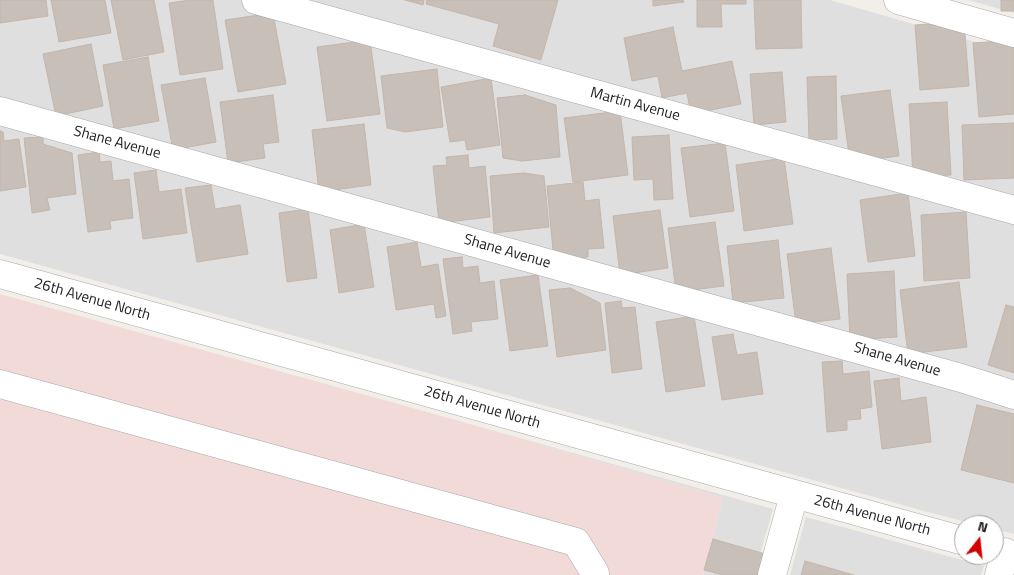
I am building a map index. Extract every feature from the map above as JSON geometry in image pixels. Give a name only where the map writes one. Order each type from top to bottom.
[{"type":"street","name":"Martin Avenue","points":[[256,0],[1014,210]]},
{"type":"street","points":[[898,0],[1014,33]]},
{"type":"street","name":"Shane Avenue","points":[[0,111],[923,367],[1014,395]]},
{"type":"street","name":"26th Avenue North","points":[[0,274],[954,538]]},
{"type":"street","points":[[0,384],[576,542],[595,575]]},
{"type":"street","points":[[772,575],[794,495]]},
{"type":"shaded area","points":[[0,0],[830,0],[1014,53],[1014,534],[1004,532],[1004,515],[954,515],[954,519],[924,511],[0,254]]},
{"type":"shaded area","points":[[968,0],[1014,0],[1014,13]]},
{"type":"shaded area","points":[[0,294],[438,415],[723,498],[703,575],[0,575]]},
{"type":"shaded area","points":[[438,415],[773,509],[754,575],[703,575],[723,498]]},
{"type":"shaded area","points":[[806,517],[954,558],[954,565],[984,566],[981,575],[790,575]]},
{"type":"building","points":[[0,0],[46,0],[48,16],[0,23]]},
{"type":"building","points":[[51,0],[105,0],[111,33],[59,42]]},
{"type":"building","points":[[111,0],[154,0],[164,52],[123,60]]},
{"type":"building","points":[[213,0],[223,69],[180,75],[169,3]]},
{"type":"building","points":[[405,0],[424,0],[423,5]]},
{"type":"building","points":[[427,0],[558,0],[541,60],[493,46],[499,24],[426,4]]},
{"type":"building","points":[[653,0],[683,0],[684,2],[653,6]]},
{"type":"building","points":[[697,0],[746,0],[746,4],[721,4],[722,27],[697,27]]},
{"type":"building","points":[[754,0],[801,0],[802,48],[756,49]]},
{"type":"building","points":[[1001,0],[1014,0],[1014,11],[1001,11]]},
{"type":"building","points":[[273,13],[286,84],[238,92],[225,20]]},
{"type":"building","points":[[964,21],[969,86],[920,90],[915,25]]},
{"type":"building","points":[[673,27],[682,71],[732,61],[741,104],[691,114],[687,93],[662,98],[658,76],[632,81],[624,38]]},
{"type":"building","points":[[370,40],[380,114],[327,121],[317,47]]},
{"type":"building","points":[[1014,40],[1014,114],[979,117],[973,43]]},
{"type":"building","points":[[91,44],[103,106],[56,116],[43,54]]},
{"type":"building","points":[[148,57],[159,121],[114,129],[103,65]]},
{"type":"building","points":[[437,69],[443,127],[405,132],[387,128],[381,76]]},
{"type":"building","points":[[782,72],[786,122],[754,125],[750,74]]},
{"type":"building","points":[[836,76],[837,139],[809,140],[807,77]]},
{"type":"building","points":[[205,78],[216,142],[173,150],[161,85]]},
{"type":"building","points":[[491,78],[500,145],[467,150],[465,140],[450,142],[441,87]]},
{"type":"building","points":[[890,90],[899,156],[850,162],[841,96]]},
{"type":"building","points":[[273,95],[279,142],[263,144],[265,158],[228,163],[220,102]]},
{"type":"building","points":[[525,95],[556,105],[560,157],[522,161],[503,158],[497,98]]},
{"type":"building","points":[[947,102],[951,175],[913,177],[909,104]]},
{"type":"building","points":[[620,111],[628,175],[573,182],[564,118]]},
{"type":"building","points":[[1014,123],[1014,178],[964,180],[962,125]]},
{"type":"building","points":[[364,124],[371,185],[319,192],[312,130]]},
{"type":"building","points":[[0,131],[3,132],[4,141],[19,139],[26,187],[0,191]]},
{"type":"building","points":[[669,135],[673,199],[654,200],[653,179],[634,180],[632,137]]},
{"type":"building","points":[[43,137],[43,144],[72,153],[76,194],[47,198],[50,210],[32,213],[24,138]]},
{"type":"building","points":[[725,143],[734,211],[690,217],[681,148]]},
{"type":"building","points":[[99,152],[100,162],[111,161],[113,181],[129,179],[133,218],[110,221],[111,229],[88,232],[78,155]]},
{"type":"building","points":[[468,155],[469,168],[485,166],[490,217],[439,223],[433,166],[447,165],[446,157]]},
{"type":"building","points":[[784,158],[793,224],[744,231],[736,165]]},
{"type":"building","points":[[156,170],[159,192],[181,189],[187,233],[143,239],[134,173]]},
{"type":"building","points":[[524,173],[544,176],[549,227],[494,233],[490,176]]},
{"type":"building","points":[[583,182],[585,201],[599,199],[604,248],[588,249],[588,257],[554,261],[547,186]]},
{"type":"building","points":[[211,185],[215,209],[240,205],[248,254],[197,262],[185,188]]},
{"type":"building","points":[[908,193],[915,256],[868,262],[860,200]]},
{"type":"building","points":[[308,209],[317,278],[287,282],[279,213]]},
{"type":"building","points":[[660,210],[668,268],[620,275],[613,216]]},
{"type":"building","points":[[966,212],[970,278],[924,281],[921,215]]},
{"type":"building","points":[[715,222],[724,286],[676,292],[668,228]]},
{"type":"building","points":[[364,224],[374,287],[339,293],[330,230]]},
{"type":"building","points":[[778,240],[784,298],[733,303],[727,246]]},
{"type":"building","points":[[417,242],[421,267],[438,264],[446,316],[436,318],[434,304],[396,310],[387,247]]},
{"type":"building","points":[[831,248],[840,319],[796,324],[787,254]]},
{"type":"building","points":[[462,257],[463,268],[478,266],[480,283],[494,281],[498,319],[471,322],[472,331],[453,334],[443,259]]},
{"type":"building","points":[[894,271],[897,337],[850,340],[847,274]]},
{"type":"building","points":[[538,275],[548,346],[510,351],[500,280]]},
{"type":"building","points":[[959,282],[967,347],[908,354],[900,290]]},
{"type":"building","points":[[570,288],[600,303],[606,350],[557,357],[549,290]]},
{"type":"building","points":[[621,301],[622,308],[635,307],[642,369],[612,373],[605,303]]},
{"type":"building","points":[[1006,305],[1014,307],[1014,373],[988,365]]},
{"type":"building","points":[[694,316],[705,386],[666,392],[656,322]]},
{"type":"building","points":[[733,334],[737,355],[757,352],[763,394],[722,400],[712,337]]},
{"type":"building","points":[[842,361],[843,374],[869,371],[872,407],[860,409],[861,419],[847,420],[847,430],[827,432],[822,362]]},
{"type":"building","points":[[899,378],[901,401],[926,397],[931,442],[882,449],[874,381]]},
{"type":"building","points":[[977,405],[1014,414],[1014,483],[961,470]]},
{"type":"building","points":[[713,539],[769,555],[763,575],[723,575],[704,570]]},
{"type":"building","points":[[805,561],[854,575],[801,575]]}]
